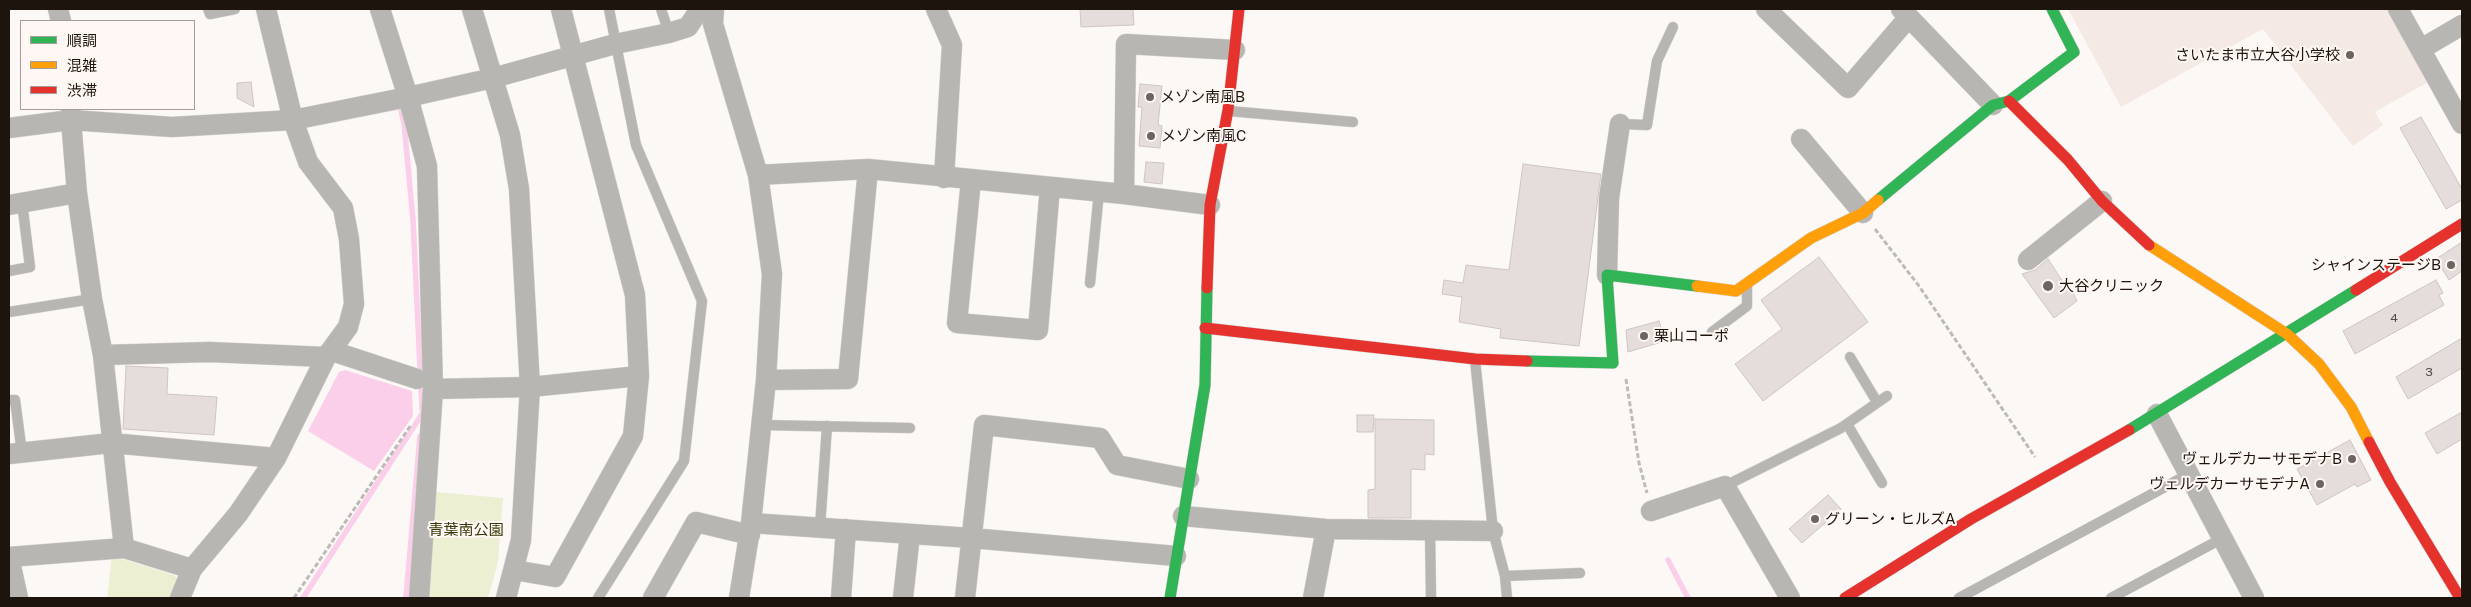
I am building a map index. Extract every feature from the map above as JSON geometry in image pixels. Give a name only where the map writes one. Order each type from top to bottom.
[{"type":"street","points":[[180,598],[192,569],[238,514],[276,458],[329,354],[348,327],[354,304],[349,239],[343,208],[308,162],[293,120],[266,9]]},
{"type":"street","points":[[380,9],[408,97],[427,166],[425,384],[419,598]]},
{"type":"street","points":[[472,9],[510,135],[519,190],[530,387],[521,540],[506,598]]},
{"type":"street","points":[[514,570],[555,577],[633,436],[639,376],[635,295],[561,9]]},
{"type":"street","points":[[9,128],[71,114],[172,128],[293,120],[493,78],[615,44],[669,33],[688,27],[700,9]]},
{"type":"street","points":[[714,9],[713,24],[758,175],[772,274],[762,424],[751,529],[740,598]]},
{"type":"street","points":[[936,9],[952,45],[944,178]]},
{"type":"street","points":[[1170,598],[1205,385],[1205,328],[1210,205],[1228,110],[1239,9]]},
{"type":"street","points":[[1766,9],[1848,88],[1905,13],[2001,103],[2068,160],[2102,201],[2155,251],[2287,334],[2319,364],[2351,407],[2390,482],[2460,598]]},
{"type":"street","points":[[1607,275],[1736,292],[1811,238],[1863,213],[2001,103],[2074,52],[2052,9]]},
{"type":"street","points":[[2398,9],[2462,124]]},
{"type":"street","points":[[2421,49],[2462,25]]},
{"type":"street","points":[[1124,194],[1126,44],[1235,50]]},
{"type":"street","points":[[71,114],[76,193],[92,299],[103,355],[124,548]]},
{"type":"street","points":[[1205,328],[1475,359],[1613,363],[1607,275],[1609,198],[1620,124]]},
{"type":"street","points":[[1802,139],[1863,213]]},
{"type":"street","points":[[758,175],[868,170],[1124,194],[1210,205]]},
{"type":"street","points":[[766,380],[848,379],[868,170]]},
{"type":"street","points":[[971,180],[957,323],[1038,330],[1050,188]]},
{"type":"street","points":[[15,203],[76,193]]},
{"type":"street","points":[[2028,260],[2102,201]]},
{"type":"street","points":[[1844,598],[1971,519],[2157,414],[2462,224]]},
{"type":"street","points":[[103,355],[209,352],[329,354],[425,384],[530,387],[639,376]]},
{"type":"street","points":[[2157,414],[2254,598]]},
{"type":"street","points":[[965,598],[984,425],[1100,438],[1116,465],[1189,479]]},
{"type":"street","points":[[16,454],[112,443],[276,458]]},
{"type":"street","points":[[1651,510],[1726,486],[1790,598]]},
{"type":"street","points":[[1182,516],[1326,529],[1492,531]]},
{"type":"street","points":[[653,598],[696,522],[751,529],[820,527],[1176,556]]},
{"type":"street","points":[[841,598],[846,529]]},
{"type":"street","points":[[1313,598],[1326,529]]},
{"type":"street","points":[[903,598],[910,534]]},
{"type":"street","points":[[18,598],[9,557],[124,548],[192,569]]},
{"type":"lane","points":[[208,9],[210,14],[235,9]]},
{"type":"lane","points":[[598,598],[684,461],[702,301],[636,145],[609,9]]},
{"type":"lane","points":[[661,9],[669,33]]},
{"type":"lane","points":[[1620,124],[1647,125],[1657,61],[1673,27]]},
{"type":"lane","points":[[1228,110],[1353,122]]},
{"type":"lane","points":[[1090,283],[1099,192]]},
{"type":"lane","points":[[9,271],[30,267],[15,203]]},
{"type":"lane","points":[[1712,332],[1747,306],[1747,283]]},
{"type":"lane","points":[[9,312],[92,299]]},
{"type":"lane","points":[[1850,357],[1877,402]]},
{"type":"lane","points":[[1475,359],[1492,531],[1505,576],[1507,598]]},
{"type":"lane","points":[[1726,486],[1847,424],[1887,396]]},
{"type":"lane","points":[[9,400],[15,400],[16,454]]},
{"type":"lane","points":[[762,424],[910,428]]},
{"type":"lane","points":[[1847,424],[1882,483]]},
{"type":"lane","points":[[820,527],[827,426]]},
{"type":"lane","points":[[1959,598],[2189,474]]},
{"type":"lane","points":[[1430,530],[1431,598]]},
{"type":"lane","points":[[2111,598],[2222,538]]},
{"type":"lane","points":[[1505,576],[1580,573]]},
{"type":"path","points":[[1863,213],[1919,286],[2048,476]]},
{"type":"path","points":[[1613,363],[1628,380],[1639,463],[1651,510]]},
{"type":"path","points":[[294,598],[413,422]]},
{"type":"shaded area","name":"さいたま市立大谷小学校","points":[[2068,9],[2392,9],[2430,81],[2375,112],[2383,125],[2353,146],[2263,29],[2121,107]]},
{"type":"shaded area","points":[[345,370],[412,391],[413,416],[374,471],[308,431],[339,372]]},
{"type":"green space","name":"青葉南公園","points":[[435,492],[503,498],[498,562],[488,598],[426,598]]},
{"type":"green space","points":[[112,556],[174,575],[178,579],[172,598],[107,598]]},
{"type":"building","points":[[1080,9],[1133,9],[1134,25],[1081,27]]},
{"type":"building","points":[[251,82],[254,107],[237,98],[237,83]]},
{"type":"building","points":[[1140,84],[1162,86],[1158,125],[1162,126],[1160,148],[1139,146],[1142,107],[1138,107]]},
{"type":"building","points":[[2421,117],[2462,189],[2462,200],[2446,209],[2400,128]]},
{"type":"building","points":[[1146,162],[1164,163],[1162,184],[1144,182]]},
{"type":"building","points":[[1523,164],[1601,174],[1579,346],[1500,338],[1501,329],[1459,322],[1462,297],[1442,294],[1444,280],[1463,283],[1466,265],[1509,270]]},
{"type":"building","name":"シャインステージB","points":[[2462,242],[2462,271],[2449,280],[2436,259]]},
{"type":"building","points":[[1819,257],[1868,322],[1763,401],[1735,364],[1782,329],[1761,300]]},
{"type":"building","points":[[2048,259],[2065,285],[2068,283],[2077,301],[2054,318],[2022,274],[2035,270]]},
{"type":"building","points":[[2436,280],[2443,293],[2439,295],[2444,305],[2355,354],[2343,331]]},
{"type":"building","name":"栗山コーポ","points":[[1659,321],[1665,341],[1628,352],[1626,330]]},
{"type":"building","points":[[2462,338],[2462,368],[2408,399],[2396,377]]},
{"type":"building","points":[[126,366],[168,368],[167,394],[217,397],[214,435],[123,429]]},
{"type":"building","points":[[2462,412],[2462,439],[2437,454],[2425,433]]},
{"type":"building","points":[[1357,415],[1374,415],[1373,432],[1357,432]]},
{"type":"building","points":[[1375,419],[1434,420],[1434,455],[1425,454],[1425,470],[1411,469],[1411,518],[1368,518],[1368,490],[1375,489]]},
{"type":"building","points":[[2350,440],[2371,480],[2357,487],[2355,484],[2317,505],[2297,469]]},
{"type":"building","name":"グリーン・ヒルズA","points":[[1828,495],[1841,509],[1802,543],[1789,529]]},
{"type":"waterway","points":[[399,102],[404,123],[413,220],[422,409]]},
{"type":"waterway","points":[[303,598],[422,414]]},
{"type":"waterway","points":[[406,598],[420,436]]},
{"type":"waterway","points":[[1668,560],[1688,598]]},
{"type":"traffic: fast","points":[[1878,200],[1993,105],[2009,101],[2074,52],[2052,9]]},
{"type":"traffic: fast","points":[[1527,361],[1613,363],[1607,275],[1697,286]]},
{"type":"traffic: fast","points":[[1170,598],[1205,385],[1207,288]]},
{"type":"traffic: fast","points":[[2129,430],[2356,290]]},
{"type":"traffic: slow","points":[[1697,286],[1736,291],[1811,238],[1863,213],[1878,200]]},
{"type":"traffic: slow","points":[[2149,245],[2287,334],[2319,364],[2351,407],[2369,442]]},
{"type":"traffic: jam","points":[[1207,288],[1210,205],[1228,110],[1239,9]]},
{"type":"traffic: jam","points":[[2009,101],[2068,160],[2102,201],[2149,245]]},
{"type":"traffic: jam","points":[[2356,290],[2462,224]]},
{"type":"traffic: jam","points":[[1205,328],[1475,359],[1527,361]]},
{"type":"traffic: jam","points":[[1845,598],[1971,519],[2129,430]]},
{"type":"traffic: jam","points":[[2369,442],[2390,482],[2460,598]]},
{"type":"place","name":"さいたま市立大谷小学校","points":[[2350,55]]},
{"type":"place","name":"メゾン南風B","points":[[1150,97]]},
{"type":"place","name":"メゾン南風C","points":[[1151,136]]},
{"type":"place","name":"シャインステージB","points":[[2451,265]]},
{"type":"place","name":"大谷クリニック","points":[[2048,286]]},
{"type":"place","name":"栗山コーポ","points":[[1644,336]]},
{"type":"place","name":"ヴェルデカーサモデナB","points":[[2352,459]]},
{"type":"place","name":"ヴェルデカーサモデナA","points":[[2320,484]]},
{"type":"place","name":"グリーン・ヒルズA","points":[[1815,519]]}]
